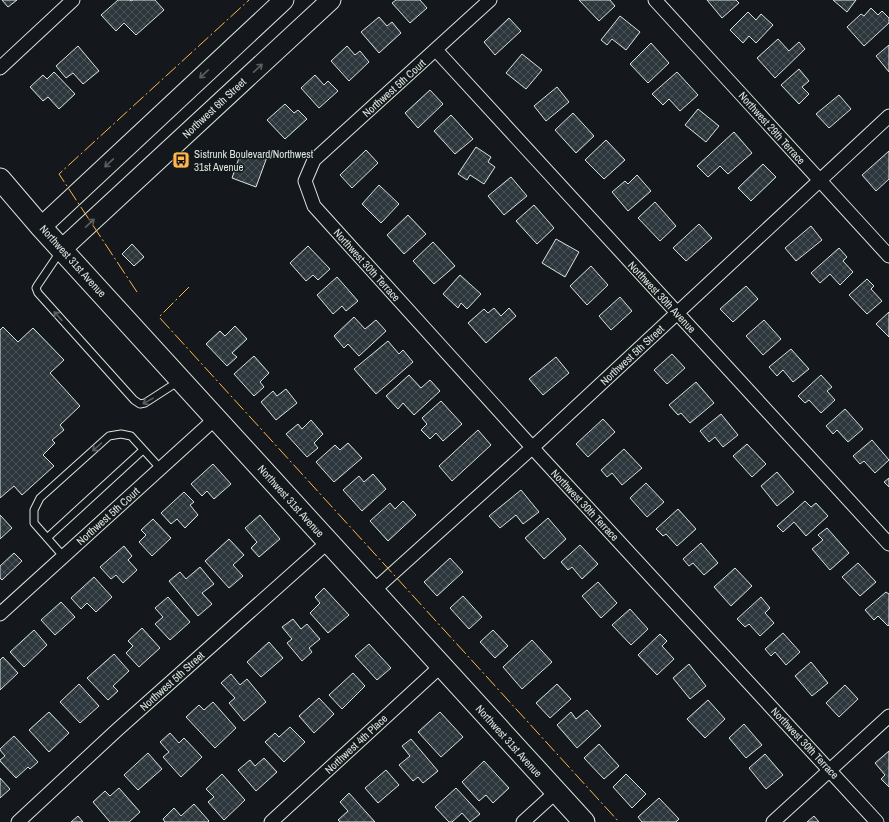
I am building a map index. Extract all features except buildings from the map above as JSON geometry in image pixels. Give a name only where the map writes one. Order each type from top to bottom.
[{"type":"main road","name":"Northwest 31st Avenue","points":[[0,179],[41,227],[584,822]]},
{"type":"street","points":[[0,68],[73,0]]},
{"type":"street","points":[[41,227],[284,0]]},
{"type":"street","name":"Northwest 6th Street","points":[[62,249],[331,0]]},
{"type":"street","name":"Northwest 5th Court","points":[[305,181],[314,160],[490,0]]},
{"type":"street","name":"Northwest 29th Terrace","points":[[655,0],[889,256]]},
{"type":"street","name":"Northwest 30th Avenue","points":[[436,50],[889,544]]},
{"type":"street","name":"Northwest 5th Street","points":[[373,591],[533,447],[889,116]]},
{"type":"street","name":"Northwest 30th Terrace","points":[[305,181],[314,206],[877,822]]},
{"type":"street","name":"Northwest 5th Court","points":[[0,614],[216,418]]},
{"type":"street","name":"Northwest 5th Street","points":[[18,822],[117,730],[328,542]]},
{"type":"street","name":"Northwest 4th Place","points":[[271,822],[441,666]]},
{"type":"street","points":[[773,822],[889,716]]},
{"type":"street","points":[[522,822],[556,792]]},
{"type":"lane","points":[[62,249],[37,286],[36,288],[38,293],[134,400],[140,404],[145,403],[181,380]]},
{"type":"lane","points":[[63,556],[34,523],[34,510],[40,498],[109,436],[121,434],[131,436],[160,468]]},
{"type":"lane","points":[[47,538],[144,450]]},
{"type":"power","points":[[137,292],[59,174],[249,0]]},
{"type":"power","points":[[189,287],[159,317],[619,822]]},
{"type":"place","name":"Sistrunk Boulevard/Northwest 31st Avenue","points":[[181,160]]}]
